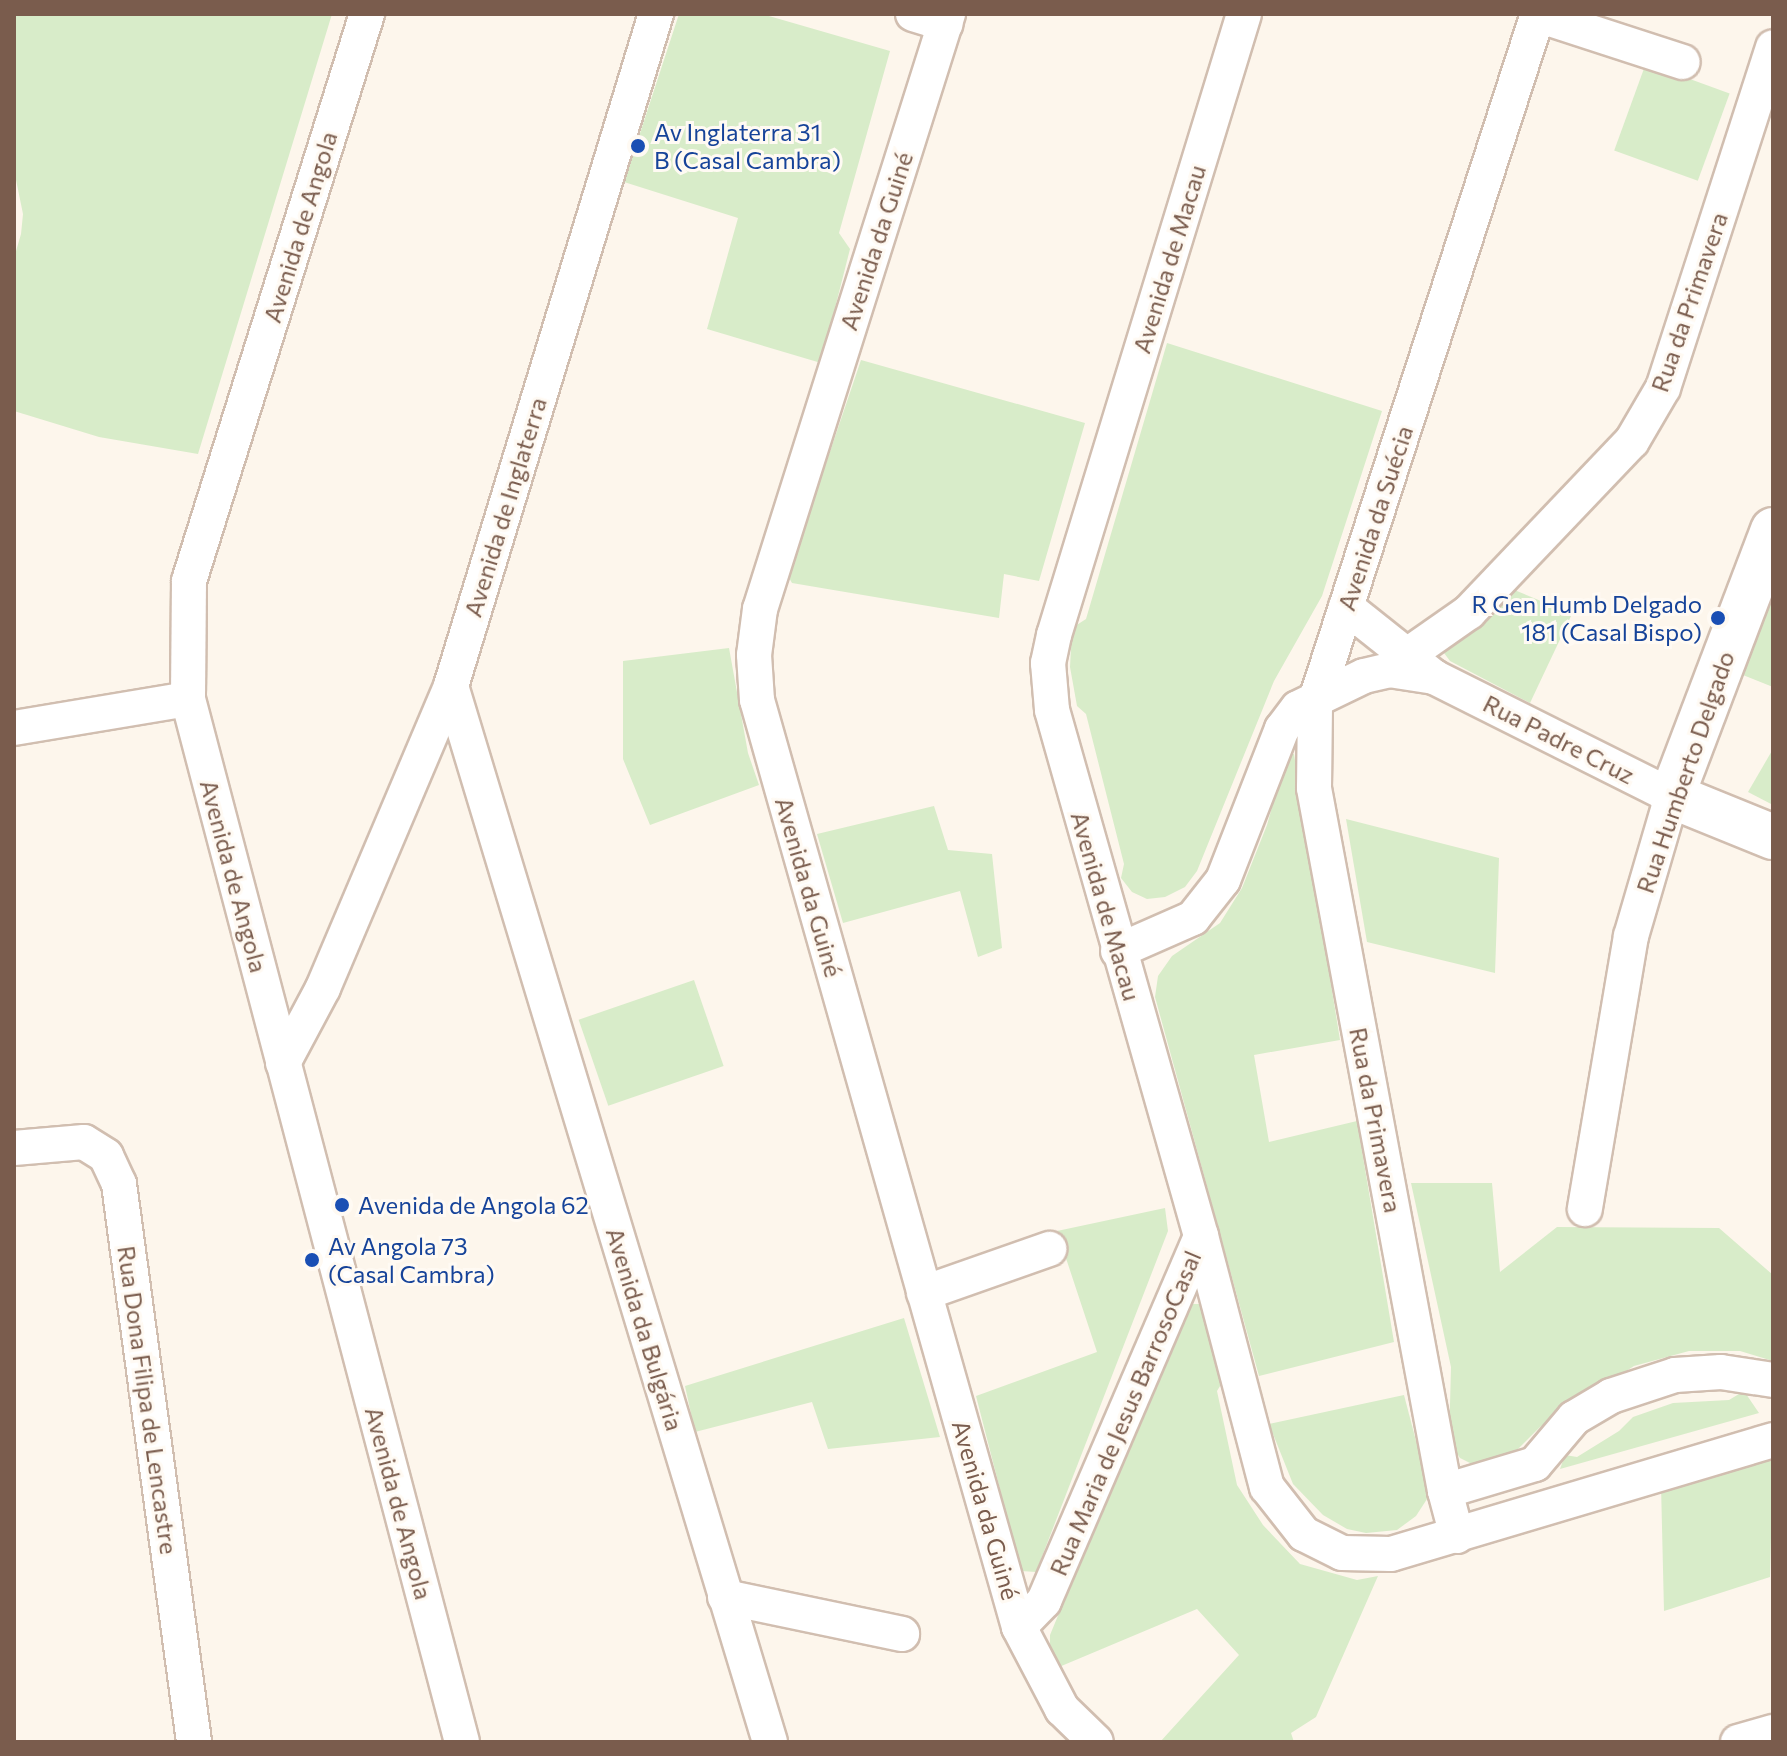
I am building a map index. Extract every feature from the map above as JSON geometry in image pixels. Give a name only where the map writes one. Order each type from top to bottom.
[{"type":"street","name":"Avenida de Angola","points":[[367,14],[189,581],[188,699],[462,1742]]},
{"type":"street","name":"Avenida de Inglaterra","points":[[283,1063],[323,988],[451,686],[656,14]]},
{"type":"street","name":"Avenida de Macau","points":[[1244,14],[1048,663],[1052,710],[1201,1236],[1267,1487],[1304,1534],[1342,1553],[1391,1554],[1773,1440]]},
{"type":"street","points":[[1538,15],[1683,62]]},
{"type":"street","name":"Avenida da Suécia","points":[[1315,703],[1538,15]]},
{"type":"street","name":"Avenida da Guiné","points":[[935,17],[760,609],[754,655],[757,700],[1019,1627],[1062,1709],[1096,1742]]},
{"type":"street","name":"Rua da Primavera","points":[[1409,654],[1469,612],[1632,441],[1663,388],[1773,47]]},
{"type":"street","name":"Rua Humberto Delgado","points":[[1585,1209],[1607,1061],[1631,936],[1672,796],[1773,530]]},
{"type":"street","points":[[1346,607],[1409,654],[1434,677]]},
{"type":"street","points":[[1118,951],[1193,918],[1223,880],[1282,729],[1298,708],[1315,703],[1364,676],[1389,670],[1434,677]]},
{"type":"street","name":"Rua Padre Cruz","points":[[1434,677],[1672,796],[1773,837]]},
{"type":"street","name":"Avenida da Bulgária","points":[[451,686],[770,1742]]},
{"type":"street","points":[[14,728],[188,699]]},
{"type":"street","name":"Rua da Primavera","points":[[1315,703],[1314,788],[1445,1491],[1457,1536]]},
{"type":"street","points":[[257,966],[284,988],[323,988]]},
{"type":"street","name":"Rua Dona Filipa de Lencastre","points":[[14,1148],[84,1142],[106,1156],[119,1184],[194,1742]]},
{"type":"street","name":"Rua Maria de Jesus BarrosoCasal","points":[[1019,1627],[1044,1601],[1201,1236]]},
{"type":"street","points":[[924,1293],[1049,1249]]},
{"type":"street","points":[[1445,1491],[1535,1464],[1574,1418],[1611,1396],[1675,1375],[1721,1372],[1773,1380]]},
{"type":"street","points":[[1535,1464],[1557,1505]]},
{"type":"street","points":[[725,1597],[902,1634]]},
{"type":"street","points":[[1738,1742],[1773,1732]]},
{"type":"green space","points":[[14,14],[332,14],[198,454],[99,437],[14,411],[14,258],[23,214],[14,170]]},
{"type":"green space","points":[[679,14],[762,14],[890,51],[839,233],[850,249],[821,363],[707,329],[738,218],[624,182]]},
{"type":"green space","points":[[1646,63],[1730,93],[1698,181],[1614,150]]},
{"type":"green space","points":[[1167,343],[1382,411],[1322,596],[1274,681],[1197,871],[1185,887],[1165,897],[1147,899],[1132,892],[1121,878],[1124,864],[1086,714],[1077,706],[1070,667],[1072,628],[1086,619]]},
{"type":"green space","points":[[861,360],[1085,423],[1039,581],[1004,574],[999,618],[792,583],[788,576]]},
{"type":"green space","points":[[1512,589],[1572,614],[1530,703],[1450,661],[1444,653]]},
{"type":"green space","points":[[1768,596],[1773,598],[1773,687],[1738,673]]},
{"type":"green space","points":[[729,648],[748,753],[759,785],[650,825],[623,759],[623,661]]},
{"type":"green space","points":[[1773,749],[1773,805],[1748,792]]},
{"type":"green space","points":[[1287,754],[1294,754],[1340,1040],[1254,1055],[1269,1142],[1357,1121],[1394,1342],[1259,1376],[1155,997],[1158,976],[1172,956],[1220,923],[1242,888],[1267,825]]},
{"type":"green space","points":[[934,806],[948,850],[992,854],[1002,948],[978,957],[960,891],[843,923],[817,834]]},
{"type":"green space","points":[[1346,819],[1499,858],[1495,973],[1367,942]]},
{"type":"green space","points":[[694,980],[724,1066],[608,1106],[579,1020]]},
{"type":"green space","points":[[1411,1183],[1492,1183],[1500,1272],[1557,1227],[1719,1228],[1773,1275],[1773,1361],[1740,1351],[1689,1351],[1634,1366],[1540,1427],[1518,1449],[1476,1466],[1460,1458],[1449,1442],[1451,1367]]},
{"type":"green space","points":[[1165,1208],[1168,1231],[1036,1572],[1021,1571],[976,1396],[1097,1352],[1057,1231]]},
{"type":"green space","points":[[1187,1304],[1201,1304],[1225,1378],[1217,1391],[1237,1485],[1263,1525],[1300,1564],[1357,1580],[1378,1576],[1316,1717],[1291,1733],[1294,1742],[1160,1742],[1239,1655],[1197,1609],[1059,1667],[1050,1653],[1050,1635]]},
{"type":"green space","points":[[904,1318],[940,1437],[828,1449],[812,1402],[695,1432],[685,1386]]},
{"type":"green space","points":[[1744,1391],[1759,1413],[1560,1469],[1565,1455],[1577,1457],[1619,1431],[1633,1417],[1673,1403],[1729,1400]]},
{"type":"green space","points":[[1404,1395],[1427,1483],[1427,1499],[1416,1516],[1397,1530],[1366,1533],[1347,1529],[1323,1515],[1293,1484],[1269,1424]]},
{"type":"green space","points":[[1773,1457],[1770,1577],[1664,1611],[1661,1485]]},
{"type":"place","name":"Av Inglaterra 31 B (Casal Cambra)","points":[[638,146]]},
{"type":"place","name":"R Gen Humb Delgado 181 (Casal Bispo)","points":[[1718,618]]},
{"type":"place","name":"Avenida de Angola 62","points":[[342,1205]]},
{"type":"place","name":"Av Angola 73 (Casal Cambra)","points":[[312,1260]]}]
